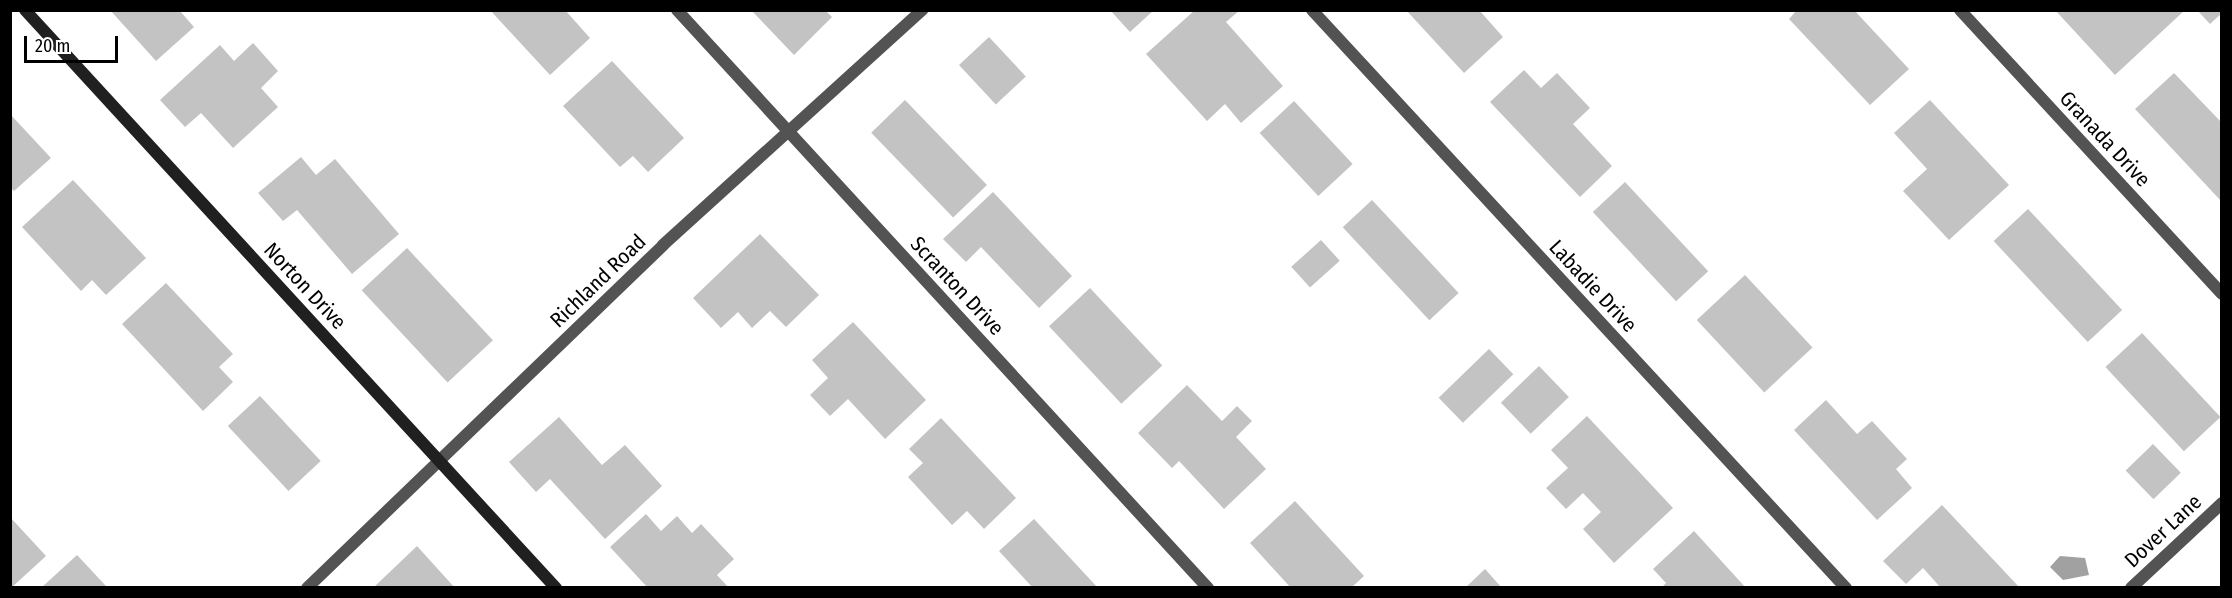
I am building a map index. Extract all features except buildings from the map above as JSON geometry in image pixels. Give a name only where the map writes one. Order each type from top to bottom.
[{"type":"street","name":"Norton Drive","points":[[25,10],[556,588]]},
{"type":"street","name":"Scranton Drive","points":[[677,10],[1208,588]]},
{"type":"street","name":"Richland Road","points":[[308,588],[663,245],[922,10]]},
{"type":"street","name":"Labadie Drive","points":[[1312,10],[1846,588]]},
{"type":"street","name":"Granada Drive","points":[[1960,10],[2222,294]]},
{"type":"street","name":"Dover Lane","points":[[2131,588],[2222,502]]},
{"type":"shaded area","points":[[2060,556],[2085,558],[2089,575],[2063,580],[2050,567]]}]
